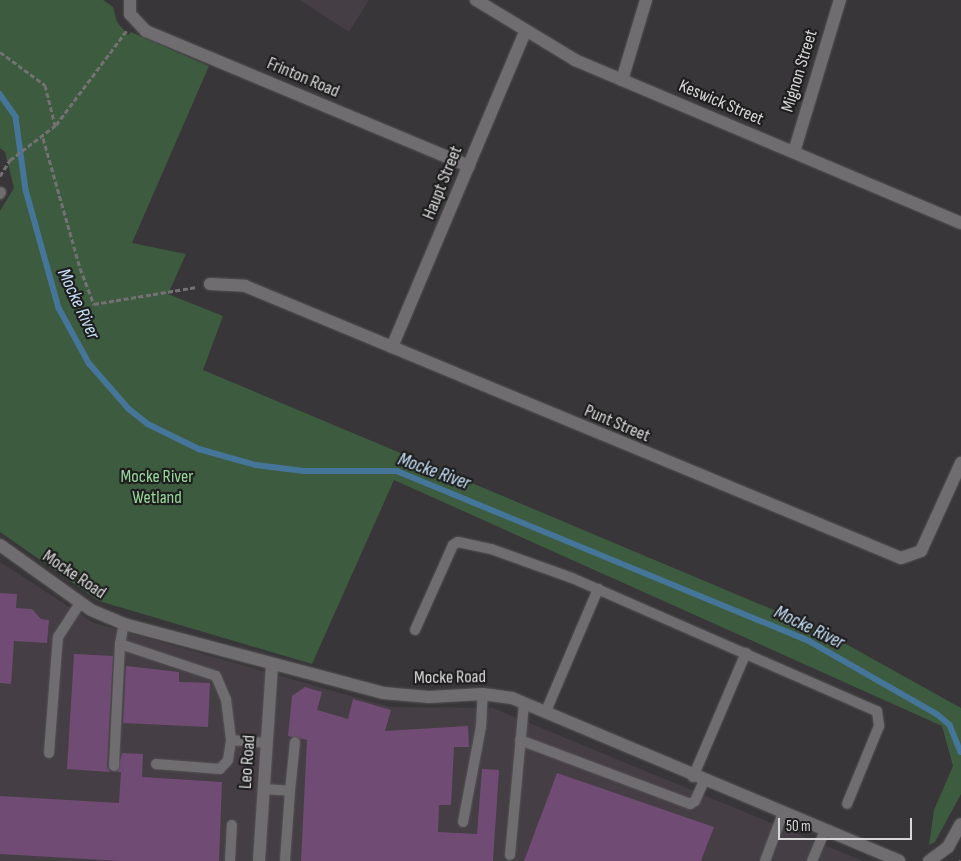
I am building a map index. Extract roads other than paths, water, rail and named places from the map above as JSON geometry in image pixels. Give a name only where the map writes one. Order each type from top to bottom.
[{"type":"street","name":"Frinton Road","points":[[130,0],[132,18],[164,39],[469,166]]},
{"type":"street","name":"Keswick Street","points":[[476,0],[524,32],[622,80],[961,223]]},
{"type":"street","points":[[622,80],[646,0]]},
{"type":"street","name":"Mignon Street","points":[[794,152],[840,0]]},
{"type":"street","name":"Haupt Street","points":[[392,346],[524,32]]},
{"type":"street","name":"Punt Street","points":[[210,284],[245,286],[902,558],[922,551],[960,466]]},
{"type":"street","name":"Mocke Road","points":[[0,545],[80,603],[124,624],[272,665],[383,693],[429,697],[483,694],[524,703],[699,779],[899,861]]},
{"type":"street","name":"Leo Road","points":[[259,861],[272,665]]},
{"type":"street","points":[[929,861],[948,847],[961,824]]},
{"type":"lane","points":[[415,630],[458,542],[532,562],[746,653],[880,714],[847,804]]},
{"type":"lane","points":[[546,711],[598,589]]},
{"type":"lane","points":[[49,753],[58,637],[80,603]]},
{"type":"lane","points":[[114,766],[120,644],[124,624]]},
{"type":"lane","points":[[120,644],[216,676],[226,699],[231,740],[228,760],[220,769],[156,764]]},
{"type":"lane","points":[[520,740],[690,804],[695,800],[699,779],[746,653]]},
{"type":"lane","points":[[463,822],[481,727],[483,694]]},
{"type":"lane","points":[[510,855],[524,703]]},
{"type":"lane","points":[[231,740],[267,742]]},
{"type":"lane","points":[[285,861],[295,742]]},
{"type":"lane","points":[[264,789],[290,791]]},
{"type":"lane","points":[[765,861],[783,813]]},
{"type":"lane","points":[[230,861],[232,825]]},
{"type":"lane","points":[[812,861],[825,830]]},
{"type":"waterway","name":"Mocke River","points":[[0,94],[16,117],[26,190],[59,308],[89,363],[129,409],[148,424],[199,449],[256,465],[304,471],[397,471],[809,641],[937,714],[950,725],[961,752]]},
{"type":"park label","name":"Mocke River Wetland","points":[[157,488]]}]
